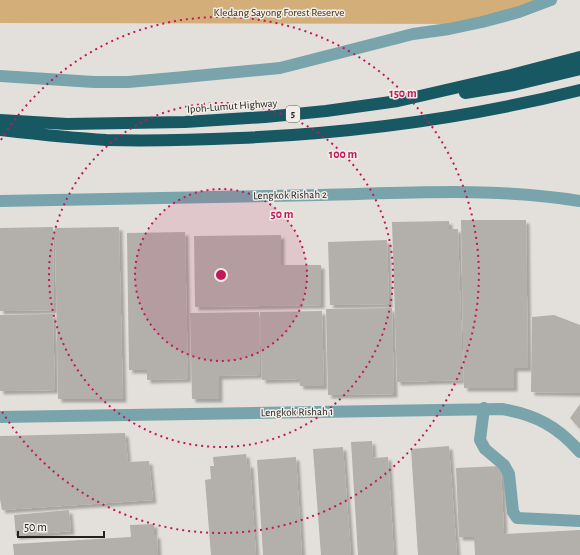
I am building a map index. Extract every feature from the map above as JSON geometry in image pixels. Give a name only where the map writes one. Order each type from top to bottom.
[{"type":"highway","name":"Ipoh-Lumut Highway","points":[[0,120],[67,124],[185,122],[319,112],[398,101],[512,75],[580,57]]},
{"type":"highway","points":[[398,101],[456,95],[514,86],[580,70]]},
{"type":"highway","name":"5","points":[[0,130],[105,140],[186,141],[266,137],[400,124],[507,106],[580,91]]},
{"type":"street","points":[[0,76],[94,82],[128,82],[280,68],[406,36],[490,20],[519,12],[551,0]]},
{"type":"street","name":"Lengkok Rishah 2","points":[[0,201],[455,192],[534,195],[580,201]]},
{"type":"street","points":[[484,408],[480,440],[485,449],[504,465],[509,474],[512,512],[517,518],[580,521]]},
{"type":"street","name":"Lengkok Rishah 1","points":[[0,417],[484,408],[502,409],[532,416],[546,422],[559,431],[580,452]]},
{"type":"green space","name":"Kledang Sayong Forest Reserve","points":[[0,0],[558,0],[461,24],[0,23]]},
{"type":"building","points":[[461,220],[526,220],[528,368],[514,368],[514,388],[464,388]]},
{"type":"building","points":[[449,221],[449,229],[458,229],[463,380],[397,382],[392,222]]},
{"type":"building","points":[[53,227],[54,310],[0,311],[0,228]]},
{"type":"building","points":[[119,227],[123,399],[58,399],[55,228]]},
{"type":"building","points":[[185,232],[188,379],[147,380],[147,370],[129,370],[127,233]]},
{"type":"building","points":[[281,235],[281,265],[321,265],[321,305],[195,307],[194,236]]},
{"type":"building","points":[[387,240],[389,304],[330,305],[328,242]]},
{"type":"building","points":[[392,308],[394,394],[328,395],[326,309]]},
{"type":"building","points":[[322,311],[324,386],[300,386],[299,379],[262,380],[260,312]]},
{"type":"building","points":[[259,312],[260,375],[219,376],[219,399],[192,399],[190,313]]},
{"type":"building","points":[[53,314],[55,390],[0,391],[0,315]]},
{"type":"building","points":[[554,315],[580,325],[580,393],[531,392],[532,317]]},
{"type":"building","points":[[580,404],[580,429],[570,418]]},
{"type":"building","points":[[125,433],[128,462],[149,461],[153,500],[2,510],[0,499],[0,436]]},
{"type":"building","points":[[372,441],[373,458],[388,457],[394,555],[358,555],[351,442]]},
{"type":"building","points":[[449,446],[457,555],[418,555],[411,449]]},
{"type":"building","points":[[343,447],[351,555],[321,555],[313,449]]},
{"type":"building","points":[[246,454],[247,464],[250,464],[256,555],[211,555],[205,480],[211,479],[210,466],[214,466],[213,457]]},
{"type":"building","points":[[296,457],[302,555],[263,555],[257,460]]},
{"type":"building","points":[[501,466],[504,534],[580,530],[580,555],[475,555],[474,537],[459,537],[456,468]]},
{"type":"building","points":[[69,510],[71,531],[16,536],[14,515]]},
{"type":"building","points":[[154,524],[154,535],[157,535],[158,555],[14,555],[13,544],[131,537],[130,525]]}]
